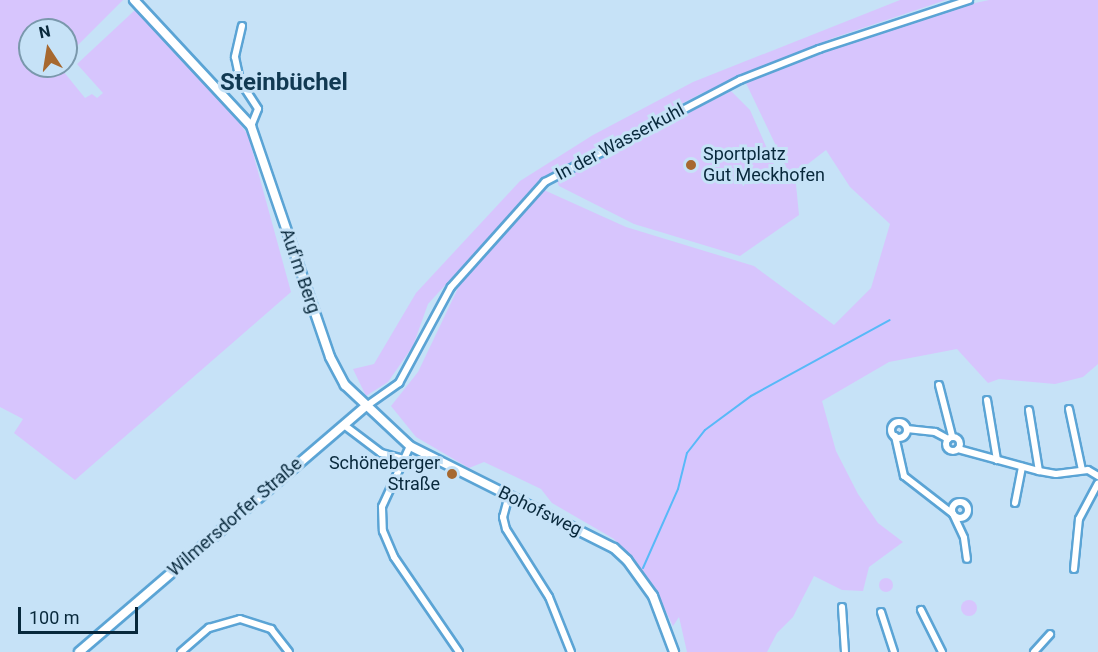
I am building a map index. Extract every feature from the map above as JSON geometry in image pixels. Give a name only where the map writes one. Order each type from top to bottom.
[{"type":"street","name":"Auf'm Berg","points":[[134,0],[251,126],[330,357],[345,386],[365,407]]},
{"type":"street","name":"In der Wasserkuhl","points":[[365,407],[399,383],[451,287],[545,182],[740,80],[819,49],[969,0]]},
{"type":"street","name":"Auf'm Berg","points":[[242,26],[235,57],[240,81],[258,109],[251,126]]},
{"type":"street","points":[[939,385],[950,438],[949,450],[958,449],[1056,474],[1082,470],[1098,476]]},
{"type":"street","points":[[987,400],[997,460]]},
{"type":"street","name":"Wilmersdorfer Straße","points":[[79,652],[365,407]]},
{"type":"street","name":"Bohofsweg","points":[[365,407],[410,446],[591,535],[627,560],[653,596],[674,652]]},
{"type":"street","points":[[1069,408],[1082,470]]},
{"type":"street","points":[[1029,410],[1039,471]]},
{"type":"street","points":[[958,449],[959,440],[935,432],[907,429],[902,423],[895,423],[891,430],[895,436],[904,476],[953,514],[964,538],[967,559]]},
{"type":"street","points":[[344,425],[381,453],[403,459]]},
{"type":"street","points":[[895,436],[902,437],[907,429]]},
{"type":"street","points":[[410,446],[382,507],[383,531],[394,557],[459,652]]},
{"type":"street","points":[[1015,503],[1022,467]]},
{"type":"street","points":[[1074,569],[1079,519],[1098,484]]},
{"type":"street","points":[[509,495],[503,517],[506,529],[553,605],[571,652]]},
{"type":"street","points":[[842,607],[845,652]]},
{"type":"street","points":[[921,610],[942,652]]},
{"type":"street","points":[[881,612],[894,652]]},
{"type":"street","points":[[182,652],[209,628],[240,619],[271,629],[288,652]]},
{"type":"street","points":[[1034,652],[1050,634]]},
{"type":"shaded area","points":[[0,0],[123,0],[78,45],[78,18],[18,18],[18,78],[69,78],[85,98],[92,94],[97,98],[103,93],[78,63],[135,10],[229,109],[248,135],[291,292],[75,480],[14,433],[23,419],[0,407]]},
{"type":"shaded area","points":[[900,0],[946,0],[833,38],[700,94],[543,178],[428,304],[413,346],[388,382],[366,396],[353,369],[374,364],[416,293],[520,181],[593,135],[693,82]]},
{"type":"shaded area","points":[[989,0],[1098,0],[1098,364],[1083,377],[1055,384],[999,379],[988,383],[957,349],[889,362],[822,401],[836,451],[858,494],[878,523],[903,542],[869,567],[863,591],[842,590],[814,576],[793,617],[777,633],[767,652],[687,652],[679,617],[673,626],[656,591],[614,539],[552,503],[541,489],[484,462],[469,468],[416,437],[391,406],[418,372],[459,286],[544,190],[626,227],[754,266],[834,325],[871,288],[890,224],[850,187],[826,150],[795,174],[799,215],[740,256],[634,224],[559,186],[557,181],[731,91],[750,110],[776,169],[789,173],[745,81],[943,10]]},
{"type":"shaded area","points":[[886,578],[891,580],[893,585],[891,590],[886,592],[881,590],[879,585],[881,580]]},
{"type":"shaded area","points":[[966,600],[972,600],[977,608],[975,614],[966,616],[961,611],[961,605]]},
{"type":"waterway","points":[[643,568],[678,489],[687,453],[705,430],[751,396],[890,320]]},
{"type":"place","name":"Sportplatz Gut Meckhofen","points":[[691,165]]},
{"type":"place","name":"Schöneberger Straße","points":[[452,474]]},
{"type":"district","name":"Steinbüchel","points":[[284,83]]}]
